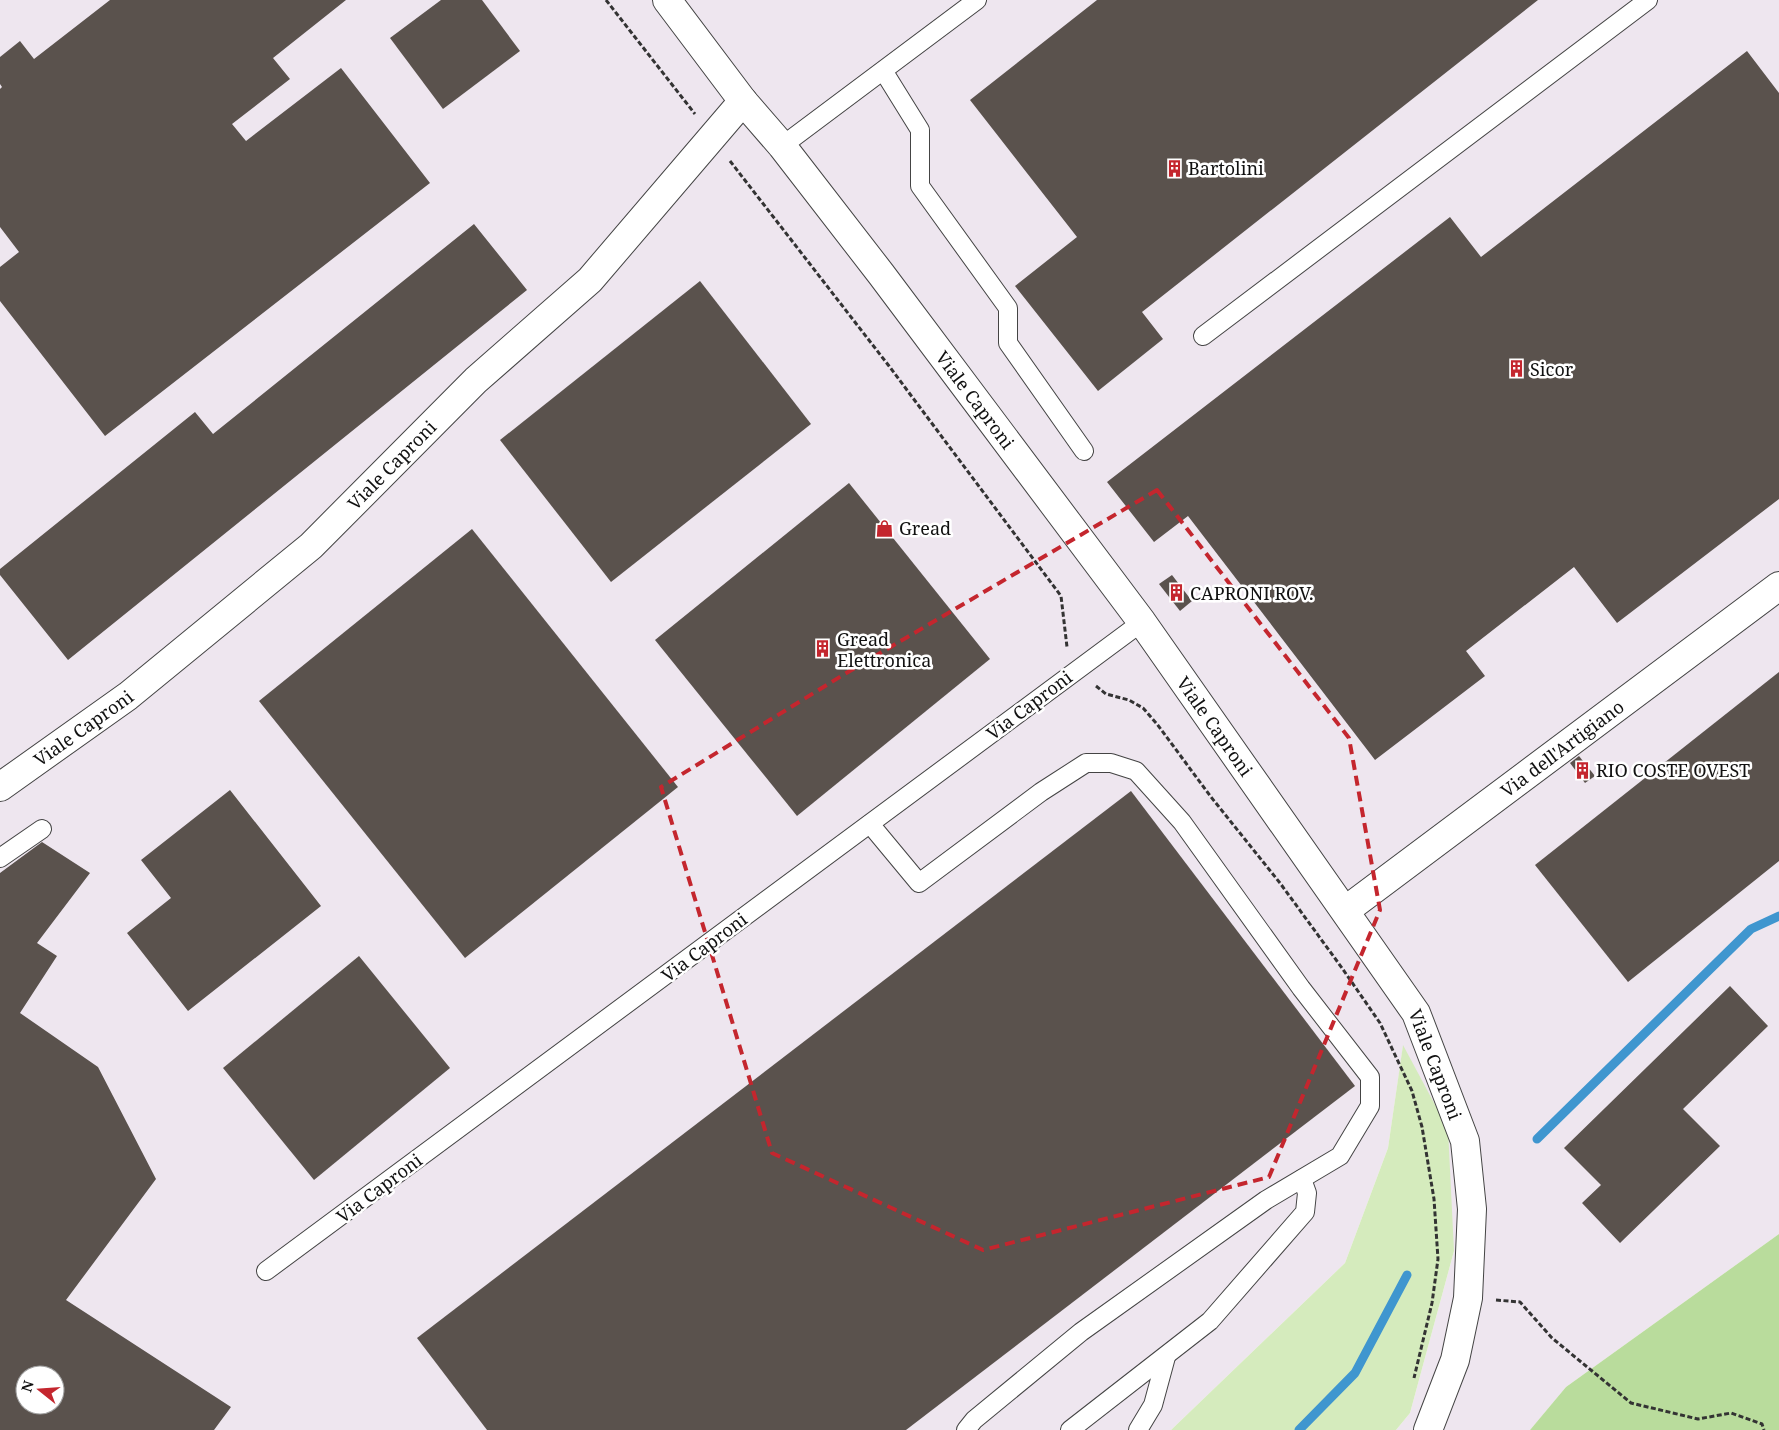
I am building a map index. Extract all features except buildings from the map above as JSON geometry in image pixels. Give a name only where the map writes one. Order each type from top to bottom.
[{"type":"street","name":"Viale Caproni","points":[[667,0],[743,101],[782,146],[1142,622],[1346,910],[1416,1013],[1465,1141],[1472,1210],[1468,1298],[1455,1360],[1428,1430]]},
{"type":"street","name":"Viale Caproni","points":[[0,787],[128,696],[312,546],[476,380],[590,280],[743,101]]},
{"type":"street","name":"Via dell'Artigiano","points":[[1346,910],[1779,586]]},
{"type":"lane","points":[[782,146],[884,72],[977,0]]},
{"type":"lane","points":[[1203,336],[1648,0]]},
{"type":"lane","points":[[884,72],[920,130],[920,186],[1008,308],[1008,344],[1084,451]]},
{"type":"lane","name":"Via Caproni","points":[[266,1272],[1142,622]]},
{"type":"lane","points":[[870,824],[919,883],[1041,792],[1086,764],[1111,763],[1136,771],[1182,822],[1301,988],[1370,1077],[1370,1106],[1340,1156],[1266,1200],[1081,1332],[974,1420],[966,1430]]},
{"type":"lane","points":[[0,858],[42,829]]},
{"type":"lane","points":[[1070,1430],[1210,1321],[1306,1212],[1308,1193],[1302,1179]]},
{"type":"lane","points":[[1138,1430],[1153,1405],[1166,1357]]},
{"type":"path","points":[[606,0],[889,366],[1061,596],[1064,635],[1069,650]]},
{"type":"path","points":[[1468,1298],[1520,1302],[1552,1338],[1631,1403],[1698,1420],[1731,1413],[1762,1424],[1764,1430]]},
{"type":"highlighted area","points":[[1157,490],[1349,738],[1380,910],[1269,1177],[983,1250],[772,1153],[661,787],[843,675]]},
{"type":"shaded area","points":[[0,0],[1779,0],[1779,1234],[1566,1387],[1530,1430],[1396,1430],[1410,1413],[1454,1251],[1403,1046],[1388,1148],[1345,1263],[1171,1430],[0,1430]]},
{"type":"green space","points":[[1403,1045],[1448,1129],[1454,1251],[1410,1413],[1396,1430],[1171,1430],[1345,1263],[1388,1148]]},
{"type":"green space","points":[[1779,1234],[1779,1430],[1530,1430],[1566,1387]]},
{"type":"waterway","points":[[1537,1139],[1751,929],[1779,916]]},
{"type":"waterway","points":[[1299,1430],[1355,1373],[1407,1275]]},
{"type":"place","name":"Bartolini","points":[[1174,168]]},
{"type":"place","name":"Sicor","points":[[1516,369]]},
{"type":"place","name":"Gread","points":[[885,528]]},
{"type":"place","name":"CAPRONI ROV.","points":[[1176,593]]},
{"type":"place","name":"Gread Elettronica","points":[[823,649]]},
{"type":"place","name":"RIO COSTE OVEST","points":[[1582,770]]}]
